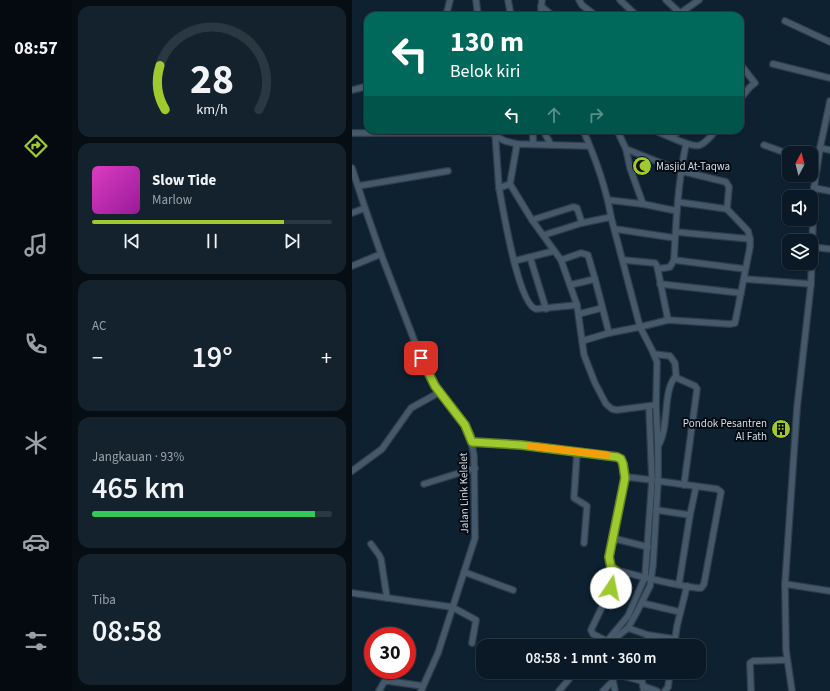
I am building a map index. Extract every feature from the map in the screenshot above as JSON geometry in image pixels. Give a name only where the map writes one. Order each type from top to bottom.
[{"type":"street","points":[[447,12],[450,0]]},
{"type":"street","points":[[476,0],[478,12]]},
{"type":"street","points":[[508,0],[510,12]]},
{"type":"street","points":[[579,0],[591,12]]},
{"type":"street","points":[[620,0],[634,12]]},
{"type":"street","points":[[666,0],[676,12]]},
{"type":"street","points":[[681,12],[699,0]]},
{"type":"street","points":[[541,3],[549,12]]},
{"type":"street","points":[[785,21],[830,42]]},
{"type":"street","points":[[773,64],[830,78]]},
{"type":"street","points":[[744,69],[755,83],[744,94]]},
{"type":"street","points":[[352,90],[364,87]]},
{"type":"street","points":[[818,163],[820,148],[829,115],[830,101]]},
{"type":"street","points":[[352,133],[364,133]]},
{"type":"street","points":[[495,134],[499,188],[514,261],[529,305],[536,309],[577,305]]},
{"type":"street","points":[[497,134],[502,140],[517,144],[589,146]]},
{"type":"street","points":[[533,134],[533,144]]},
{"type":"street","points":[[545,134],[551,145]]},
{"type":"street","points":[[584,134],[608,200],[611,217],[640,328],[654,354],[658,366],[656,405],[658,448],[652,520],[645,577],[628,616],[611,639]]},
{"type":"street","points":[[619,134],[626,149],[630,168],[643,204]]},
{"type":"street","points":[[664,134],[694,146],[700,145],[713,134]]},
{"type":"street","points":[[672,137],[675,134]]},
{"type":"street","points":[[517,144],[510,184],[532,220],[561,260],[577,305],[584,355],[589,370],[607,406],[618,410],[656,405]]},
{"type":"street","points":[[658,269],[670,267],[674,260],[681,170],[686,144]]},
{"type":"street","points":[[764,145],[782,151]]},
{"type":"street","points":[[820,148],[830,150]]},
{"type":"street","points":[[626,149],[681,170],[726,182],[729,186],[728,209]]},
{"type":"street","name":"Jalan Link Kelelet","points":[[352,168],[381,254],[421,358],[430,377],[465,425],[472,442],[475,468],[475,538],[438,653],[422,689]]},
{"type":"street","points":[[358,186],[448,171]]},
{"type":"street","points":[[812,234],[815,182]]},
{"type":"street","points":[[499,188],[510,184]]},
{"type":"street","points":[[814,188],[830,191]]},
{"type":"street","points":[[608,200],[643,204],[677,211]]},
{"type":"street","points":[[582,341],[608,333],[640,328],[668,320],[733,324],[735,322],[749,251],[750,235],[728,209],[678,202]]},
{"type":"street","points":[[532,220],[573,207],[577,208],[582,223]]},
{"type":"street","points":[[352,213],[365,208]]},
{"type":"street","points":[[544,235],[582,223],[611,217]]},
{"type":"street","points":[[615,230],[750,239]]},
{"type":"street","points":[[818,248],[830,249]]},
{"type":"street","points":[[514,261],[554,251]]},
{"type":"street","points":[[352,266],[381,254]]},
{"type":"street","points":[[561,260],[578,254],[586,254],[589,256],[608,333]]},
{"type":"street","points":[[530,257],[546,309]]},
{"type":"street","points":[[623,260],[655,263],[658,269],[668,320]]},
{"type":"street","points":[[674,260],[745,268]]},
{"type":"street","points":[[792,691],[787,660],[785,584],[797,408],[811,270]]},
{"type":"street","points":[[570,285],[595,279]]},
{"type":"street","points":[[744,279],[811,284]]},
{"type":"street","points":[[660,284],[741,293]]},
{"type":"street","points":[[579,314],[602,308]]},
{"type":"street","points":[[654,354],[670,356],[675,363],[676,376],[682,382],[696,387],[697,390],[684,485]]},
{"type":"street","points":[[658,448],[664,431],[670,384],[676,376]]},
{"type":"street","points":[[352,471],[382,449],[411,408],[440,392]]},
{"type":"street","points":[[613,639],[628,628],[642,604],[652,579],[652,520],[656,510],[649,407]]},
{"type":"street","points":[[472,442],[521,445],[620,458],[623,464],[625,478],[612,538],[609,563],[612,569],[652,579],[700,588],[704,585],[721,492],[718,489],[655,480],[625,478]]},
{"type":"street","points":[[577,452],[574,500],[586,505],[587,508],[584,544]]},
{"type":"street","points":[[424,484],[475,468]]},
{"type":"street","points":[[679,584],[690,514],[696,487]]},
{"type":"street","points":[[656,510],[690,514]]},
{"type":"street","points":[[612,538],[648,547]]},
{"type":"street","points":[[370,544],[379,555],[387,598]]},
{"type":"street","points":[[603,639],[593,634],[591,630],[611,588],[616,571]]},
{"type":"street","points":[[464,572],[513,590]]},
{"type":"street","points":[[785,584],[830,591]]},
{"type":"street","points":[[628,628],[648,635],[675,639],[687,586]]},
{"type":"street","points":[[352,594],[452,607],[476,620],[472,643]]},
{"type":"street","points":[[642,604],[680,612]]},
{"type":"street","points":[[648,635],[648,639]]},
{"type":"street","points":[[751,691],[750,663],[753,661],[787,660]]},
{"type":"street","points":[[558,691],[569,679]]},
{"type":"street","points":[[628,679],[657,691]]},
{"type":"street","points":[[665,691],[668,688],[669,679]]},
{"type":"street","points":[[379,691],[384,682],[393,681],[422,689]]},
{"type":"street","points":[[603,691],[614,681]]},
{"type":"street","points":[[614,681],[615,691]]},
{"type":"slow traffic","points":[[530,446],[607,455]]},
{"type":"place","name":"Masjid At-Taqwa","points":[[642,166]]},
{"type":"place","name":"Pondok Pesantren Al Fath","points":[[781,429]]},
{"type":"route","points":[[421,358],[435,386],[465,425],[472,442],[521,445],[617,457],[621,459],[625,478],[609,557],[609,563],[612,569],[616,571],[611,588]]}]
